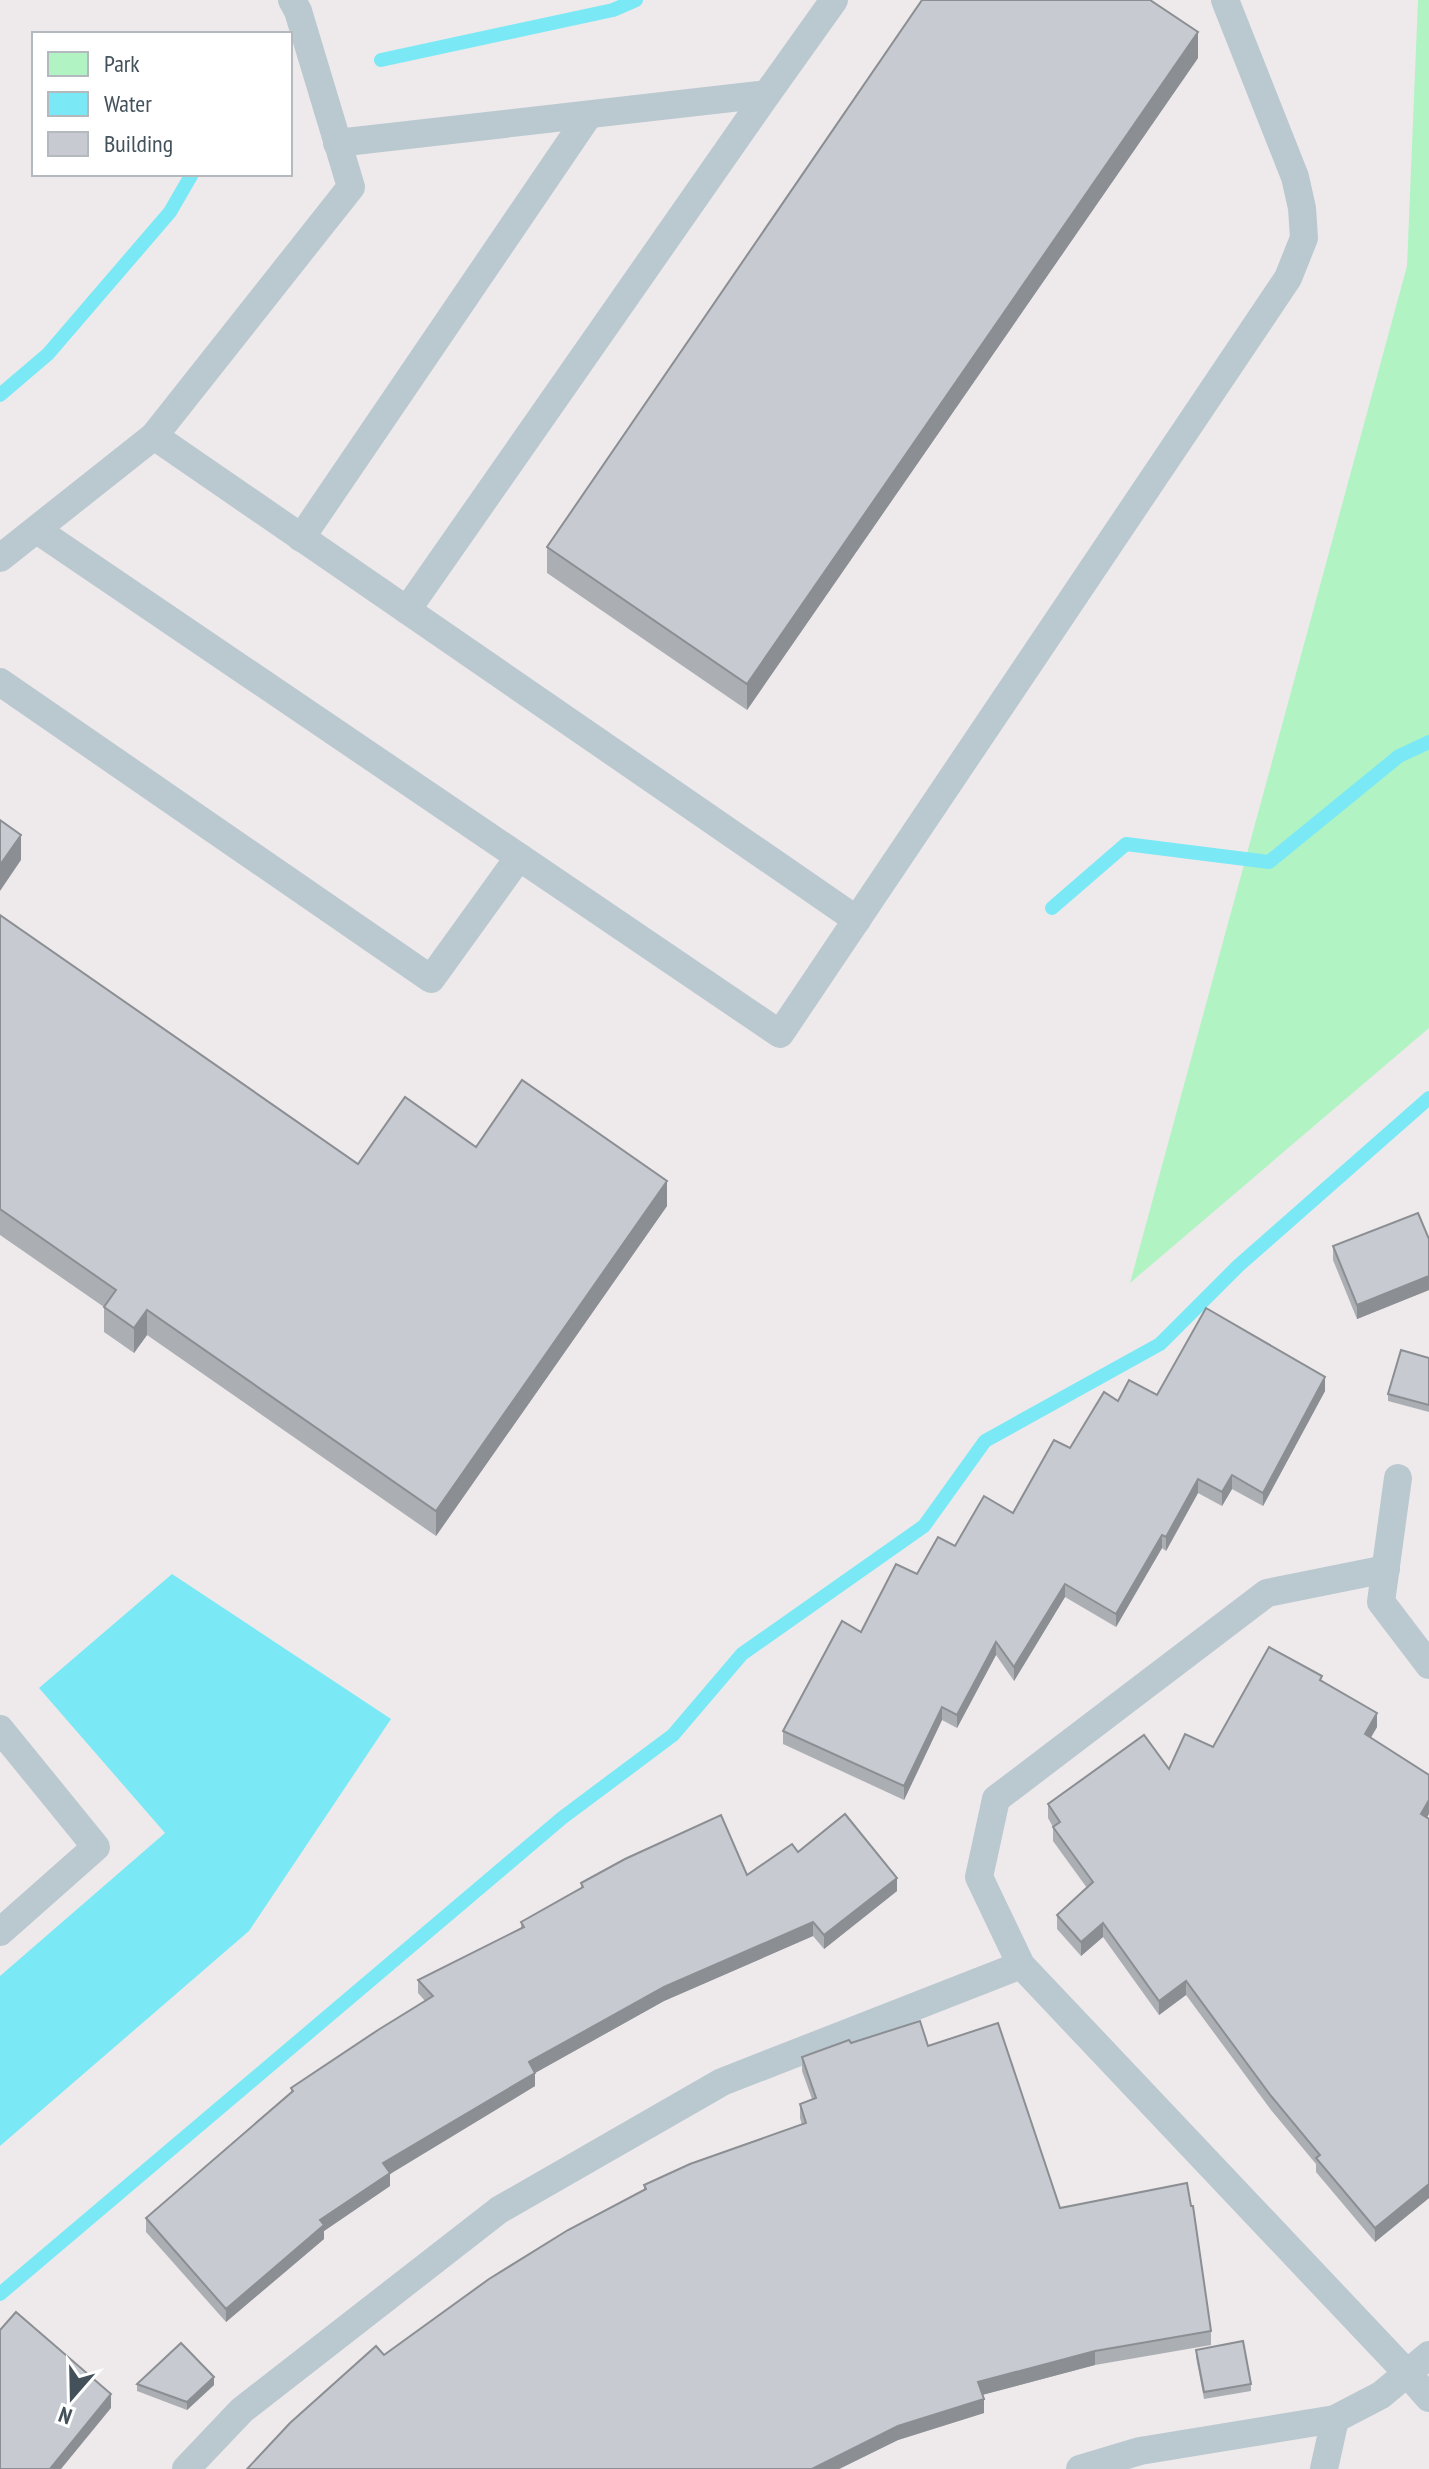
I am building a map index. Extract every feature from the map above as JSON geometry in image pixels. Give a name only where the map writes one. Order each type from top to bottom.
[{"type":"lane","points":[[0,558],[154,436],[351,187],[298,11],[292,0]]},
{"type":"lane","points":[[407,610],[834,0]]},
{"type":"lane","points":[[37,530],[780,1034],[1288,278],[1298,258],[1304,238],[1302,208],[1295,177],[1225,0]]},
{"type":"lane","points":[[337,143],[767,94]]},
{"type":"lane","points":[[301,538],[588,116]]},
{"type":"lane","points":[[154,436],[857,920]]},
{"type":"lane","points":[[0,682],[431,979],[519,857]]},
{"type":"lane","points":[[1398,1478],[1381,1602],[1429,1665]]},
{"type":"lane","points":[[1386,1569],[1267,1593],[996,1799],[979,1877],[1021,1965],[1418,2364],[1429,2398]]},
{"type":"lane","points":[[0,1729],[96,1847],[0,1932]]},
{"type":"lane","points":[[186,2469],[242,2410],[499,2210],[722,2082],[1021,1965]]},
{"type":"lane","points":[[1080,2469],[1140,2451],[1335,2419],[1381,2395],[1418,2364]]},
{"type":"lane","points":[[1324,2469],[1335,2419]]},
{"type":"green space","points":[[1418,0],[1429,0],[1429,1028],[1130,1283],[1407,266]]},
{"type":"water","points":[[172,1574],[391,1719],[249,1931],[0,2146],[0,1976],[165,1833],[39,1688]]},
{"type":"building","points":[[922,0],[1150,0],[1198,32],[747,684],[547,547]]},
{"type":"building","points":[[0,820],[21,835],[0,865]]},
{"type":"building","points":[[0,915],[358,1164],[405,1097],[476,1147],[522,1080],[667,1181],[436,1511],[147,1310],[134,1328],[104,1307],[116,1290],[0,1209]]},
{"type":"building","points":[[1418,1213],[1429,1239],[1429,1276],[1357,1305],[1333,1246]]},
{"type":"building","points":[[1206,1308],[1325,1377],[1263,1493],[1232,1475],[1222,1492],[1198,1479],[1166,1537],[1162,1535],[1116,1614],[1065,1584],[1014,1667],[996,1642],[957,1715],[942,1707],[904,1786],[783,1731],[842,1621],[861,1632],[896,1564],[917,1574],[938,1537],[955,1546],[984,1496],[1013,1513],[1054,1440],[1070,1448],[1104,1392],[1118,1401],[1129,1380],[1157,1395]]},
{"type":"building","points":[[1401,1350],[1429,1358],[1429,1405],[1388,1394]]},
{"type":"building","points":[[1269,1647],[1322,1676],[1320,1680],[1377,1713],[1365,1734],[1429,1775],[1429,1800],[1421,1814],[1429,1819],[1429,2184],[1375,2228],[1316,2158],[1320,2155],[1271,2096],[1186,1981],[1159,2001],[1103,1923],[1081,1942],[1057,1915],[1093,1882],[1053,1827],[1060,1822],[1048,1804],[1144,1735],[1169,1769],[1185,1734],[1213,1747]]},
{"type":"building","points":[[845,1814],[897,1878],[824,1935],[813,1922],[664,1987],[529,2062],[535,2073],[383,2163],[390,2173],[320,2220],[324,2225],[226,2309],[146,2218],[293,2091],[291,2088],[433,1996],[418,1980],[524,1927],[521,1922],[583,1887],[581,1883],[721,1815],[747,1875],[792,1844],[798,1852]]},
{"type":"building","points":[[920,2021],[928,2046],[998,2023],[1060,2208],[1187,2183],[1211,2331],[1095,2351],[978,2382],[984,2399],[898,2426],[812,2469],[247,2469],[290,2423],[376,2346],[384,2355],[489,2279],[568,2230],[646,2189],[644,2185],[690,2164],[806,2123],[800,2104],[816,2098],[802,2057],[849,2040],[851,2043]]},
{"type":"building","points":[[16,2312],[111,2394],[50,2469],[0,2469],[0,2330]]},
{"type":"building","points":[[1243,2341],[1251,2384],[1204,2392],[1196,2350]]},
{"type":"building","points":[[181,2343],[214,2377],[187,2402],[137,2384]]},
{"type":"waterway","points":[[381,60],[613,10],[636,0]]},
{"type":"waterway","points":[[0,395],[48,354],[170,212],[191,176]]},
{"type":"waterway","points":[[1052,908],[1126,844],[1269,862],[1399,756],[1429,742]]},
{"type":"waterway","points":[[0,2294],[562,1818],[673,1735],[742,1654],[924,1526],[985,1441],[1160,1344],[1238,1266],[1429,1098]]}]
